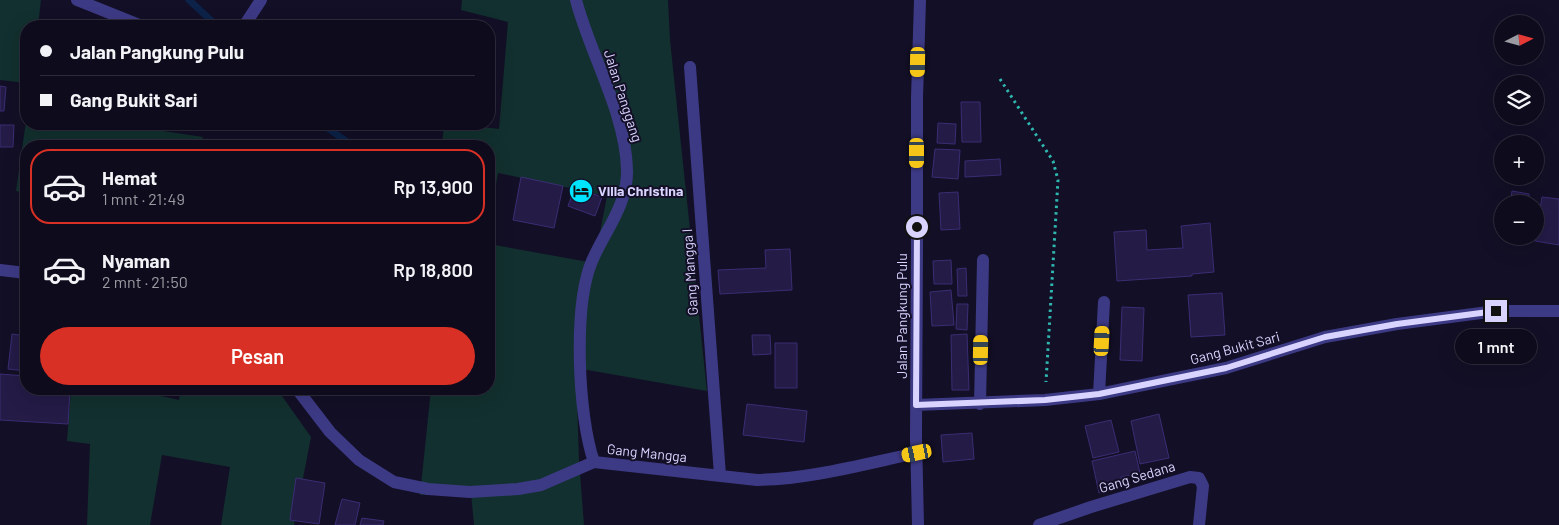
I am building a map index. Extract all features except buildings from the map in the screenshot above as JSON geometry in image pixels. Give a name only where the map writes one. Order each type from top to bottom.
[{"type":"street","points":[[77,0],[127,20]]},
{"type":"street","points":[[248,20],[261,0]]},
{"type":"street","name":"Jalan Panggang","points":[[576,0],[581,19],[617,116],[626,155],[627,170],[627,184],[622,200],[592,262],[585,286],[582,314],[582,392],[588,447],[594,462]]},
{"type":"street","name":"Jalan Pangkung Pulu","points":[[918,525],[916,405],[917,98],[920,0]]},
{"type":"street","name":"Gang Mangga I","points":[[690,67],[720,475]]},
{"type":"street","points":[[980,404],[983,260]]},
{"type":"street","points":[[0,270],[20,272]]},
{"type":"street","points":[[1099,394],[1104,302]]},
{"type":"street","name":"Gang Bukit Sari","points":[[916,405],[980,404],[1099,394],[1226,368],[1325,337],[1496,311],[1559,311]]},
{"type":"street","name":"Gang Mangga","points":[[302,395],[330,432],[359,460],[394,482],[428,490],[470,492],[518,489],[541,485],[594,462],[757,480],[780,480],[917,453]]},
{"type":"street","name":"Gang Sedana","points":[[1039,525],[1190,477],[1199,478],[1203,486],[1199,525]]},
{"type":"path","points":[[1000,79],[1053,162],[1058,180],[1045,400]]},
{"type":"green space","points":[[0,0],[41,0],[39,20],[20,20],[20,82],[0,80]]},
{"type":"green space","points":[[462,0],[668,0],[670,40],[707,391],[576,368],[579,460],[584,525],[474,525],[471,493],[420,495],[430,395],[495,395],[495,245],[594,263],[607,196],[498,173],[495,190],[495,140],[443,140],[443,130],[499,129],[508,22],[461,10]]},
{"type":"green space","points":[[25,130],[156,130],[203,137],[202,140],[23,140]]},
{"type":"green space","points":[[20,163],[20,192],[16,191]]},
{"type":"green space","points":[[71,395],[157,395],[179,400],[180,395],[281,395],[311,437],[294,525],[221,525],[230,467],[162,455],[150,525],[87,525],[90,444],[67,441]]},
{"type":"waterway","points":[[189,0],[211,20]]},
{"type":"waterway","points":[[330,130],[345,140]]},
{"type":"place","name":"Villa Christina","points":[[581,191]]},
{"type":"route","points":[[917,227],[916,405],[980,404],[1099,394],[1226,368],[1325,337],[1397,324],[1496,311]]}]
